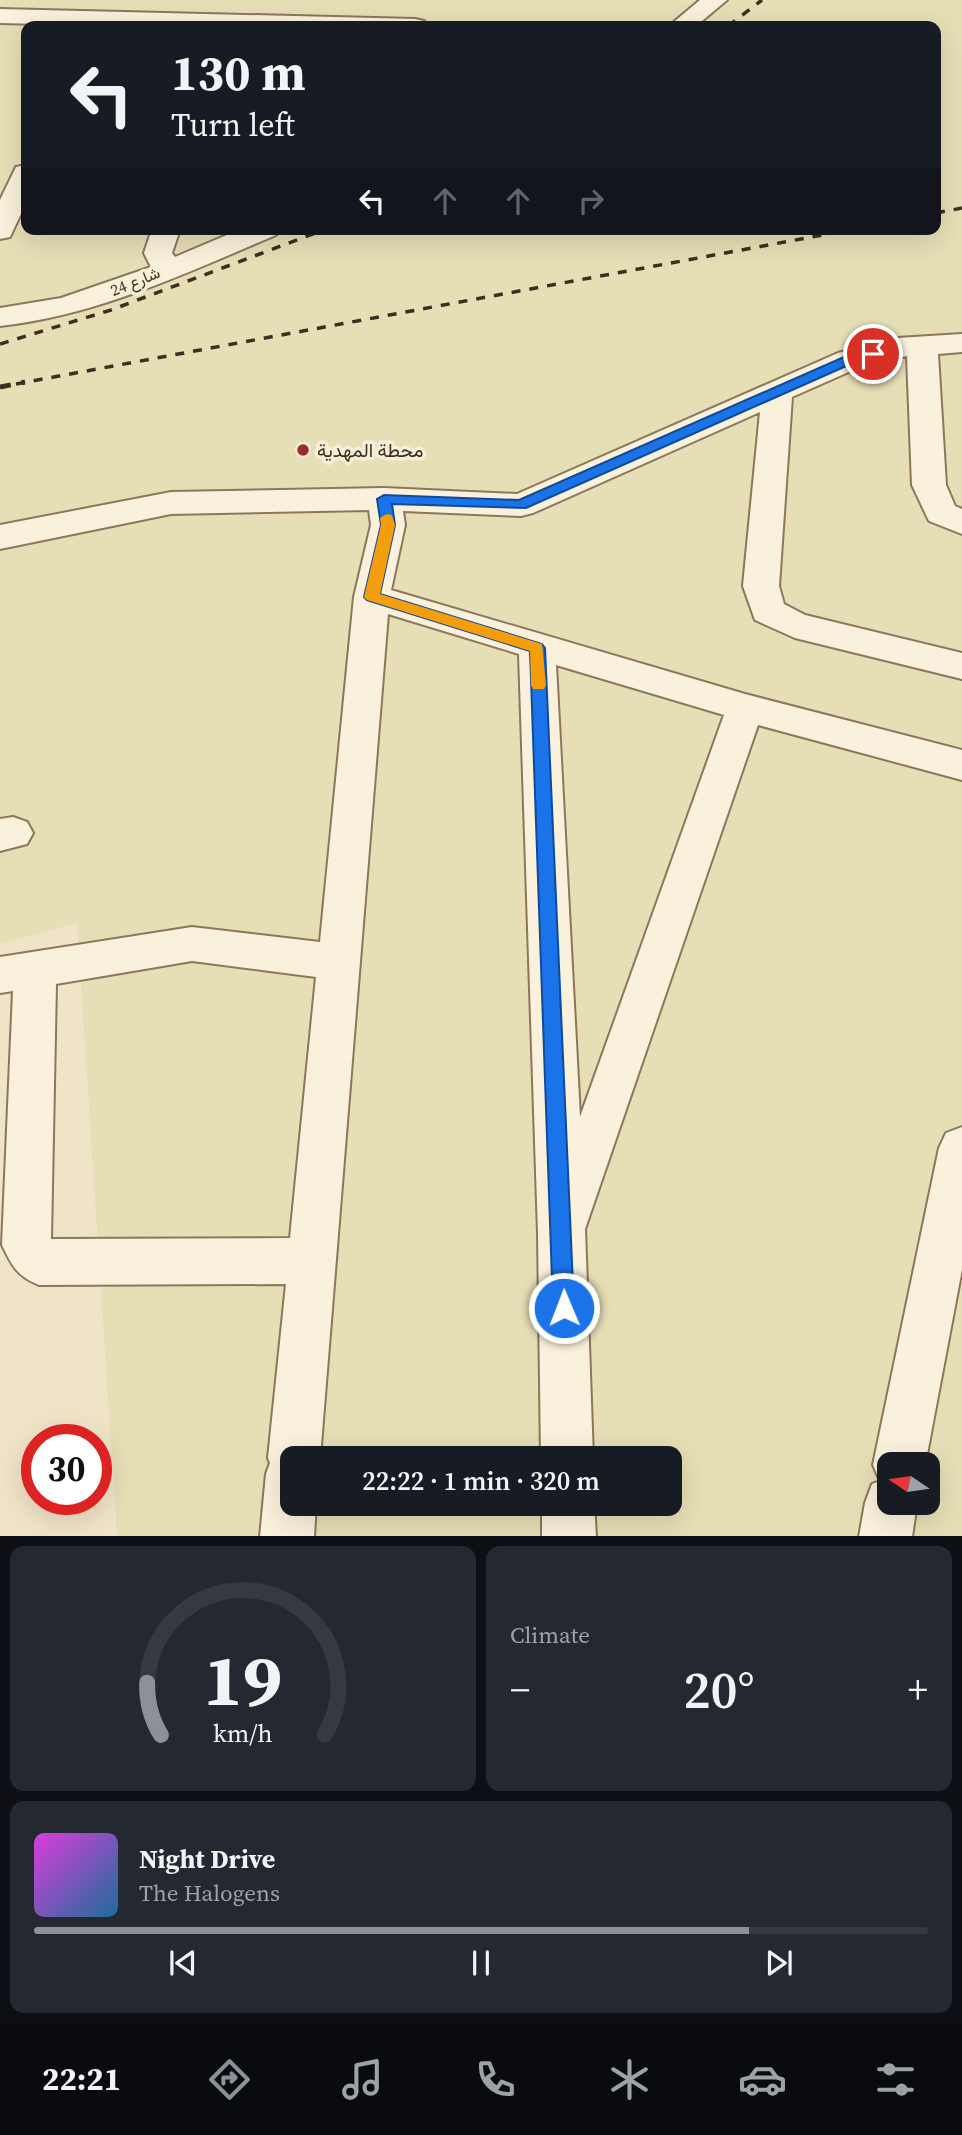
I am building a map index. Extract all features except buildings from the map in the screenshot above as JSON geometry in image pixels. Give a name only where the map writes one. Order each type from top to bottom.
[{"type":"street","points":[[688,21],[715,0]]},
{"type":"street","points":[[0,16],[78,21]]},
{"type":"street","points":[[0,231],[21,184]]},
{"type":"street","points":[[164,235],[158,253],[166,269]]},
{"type":"street","name":"شارع 24","points":[[0,317],[34,315],[96,297],[251,235]]},
{"type":"street","points":[[0,537],[171,503],[384,499],[521,505],[849,360],[897,347],[962,342]]},
{"type":"street","points":[[922,345],[929,485],[941,513],[962,523]]},
{"type":"street","points":[[777,392],[761,586],[768,611],[794,625],[962,666]]},
{"type":"street","points":[[295,1446],[372,597],[388,525],[384,499]]},
{"type":"street","points":[[372,597],[745,708],[962,765]]},
{"type":"street","points":[[537,648],[562,1233],[567,1446]]},
{"type":"street","points":[[562,1233],[745,708]]},
{"type":"street","points":[[312,1261],[39,1262],[26,1245],[17,972],[192,944],[339,962]]},
{"type":"street","points":[[902,1452],[962,1148]]},
{"type":"street","points":[[287,1536],[289,1516]]},
{"type":"street","points":[[568,1516],[569,1536]]},
{"type":"street","points":[[884,1536],[888,1516]]},
{"type":"shaded area","points":[[0,0],[962,0],[962,1536],[117,1536],[112,1424],[110,1424],[77,923],[0,944]]},
{"type":"railway","points":[[735,21],[762,0]]},
{"type":"railway","points":[[941,212],[962,208]]},
{"type":"railway","points":[[0,344],[111,310],[310,235]]},
{"type":"railway","points":[[16,384],[823,235]]},
{"type":"railway","points":[[0,387],[25,382]]},
{"type":"slow traffic","points":[[387,518],[388,525],[372,597],[537,648],[539,685]]},
{"type":"place","name":"محطة المهدية","points":[[303,450]]},
{"type":"route","points":[[564,1308],[537,648],[372,597],[388,525],[384,499],[521,505],[849,360],[873,354]]}]
